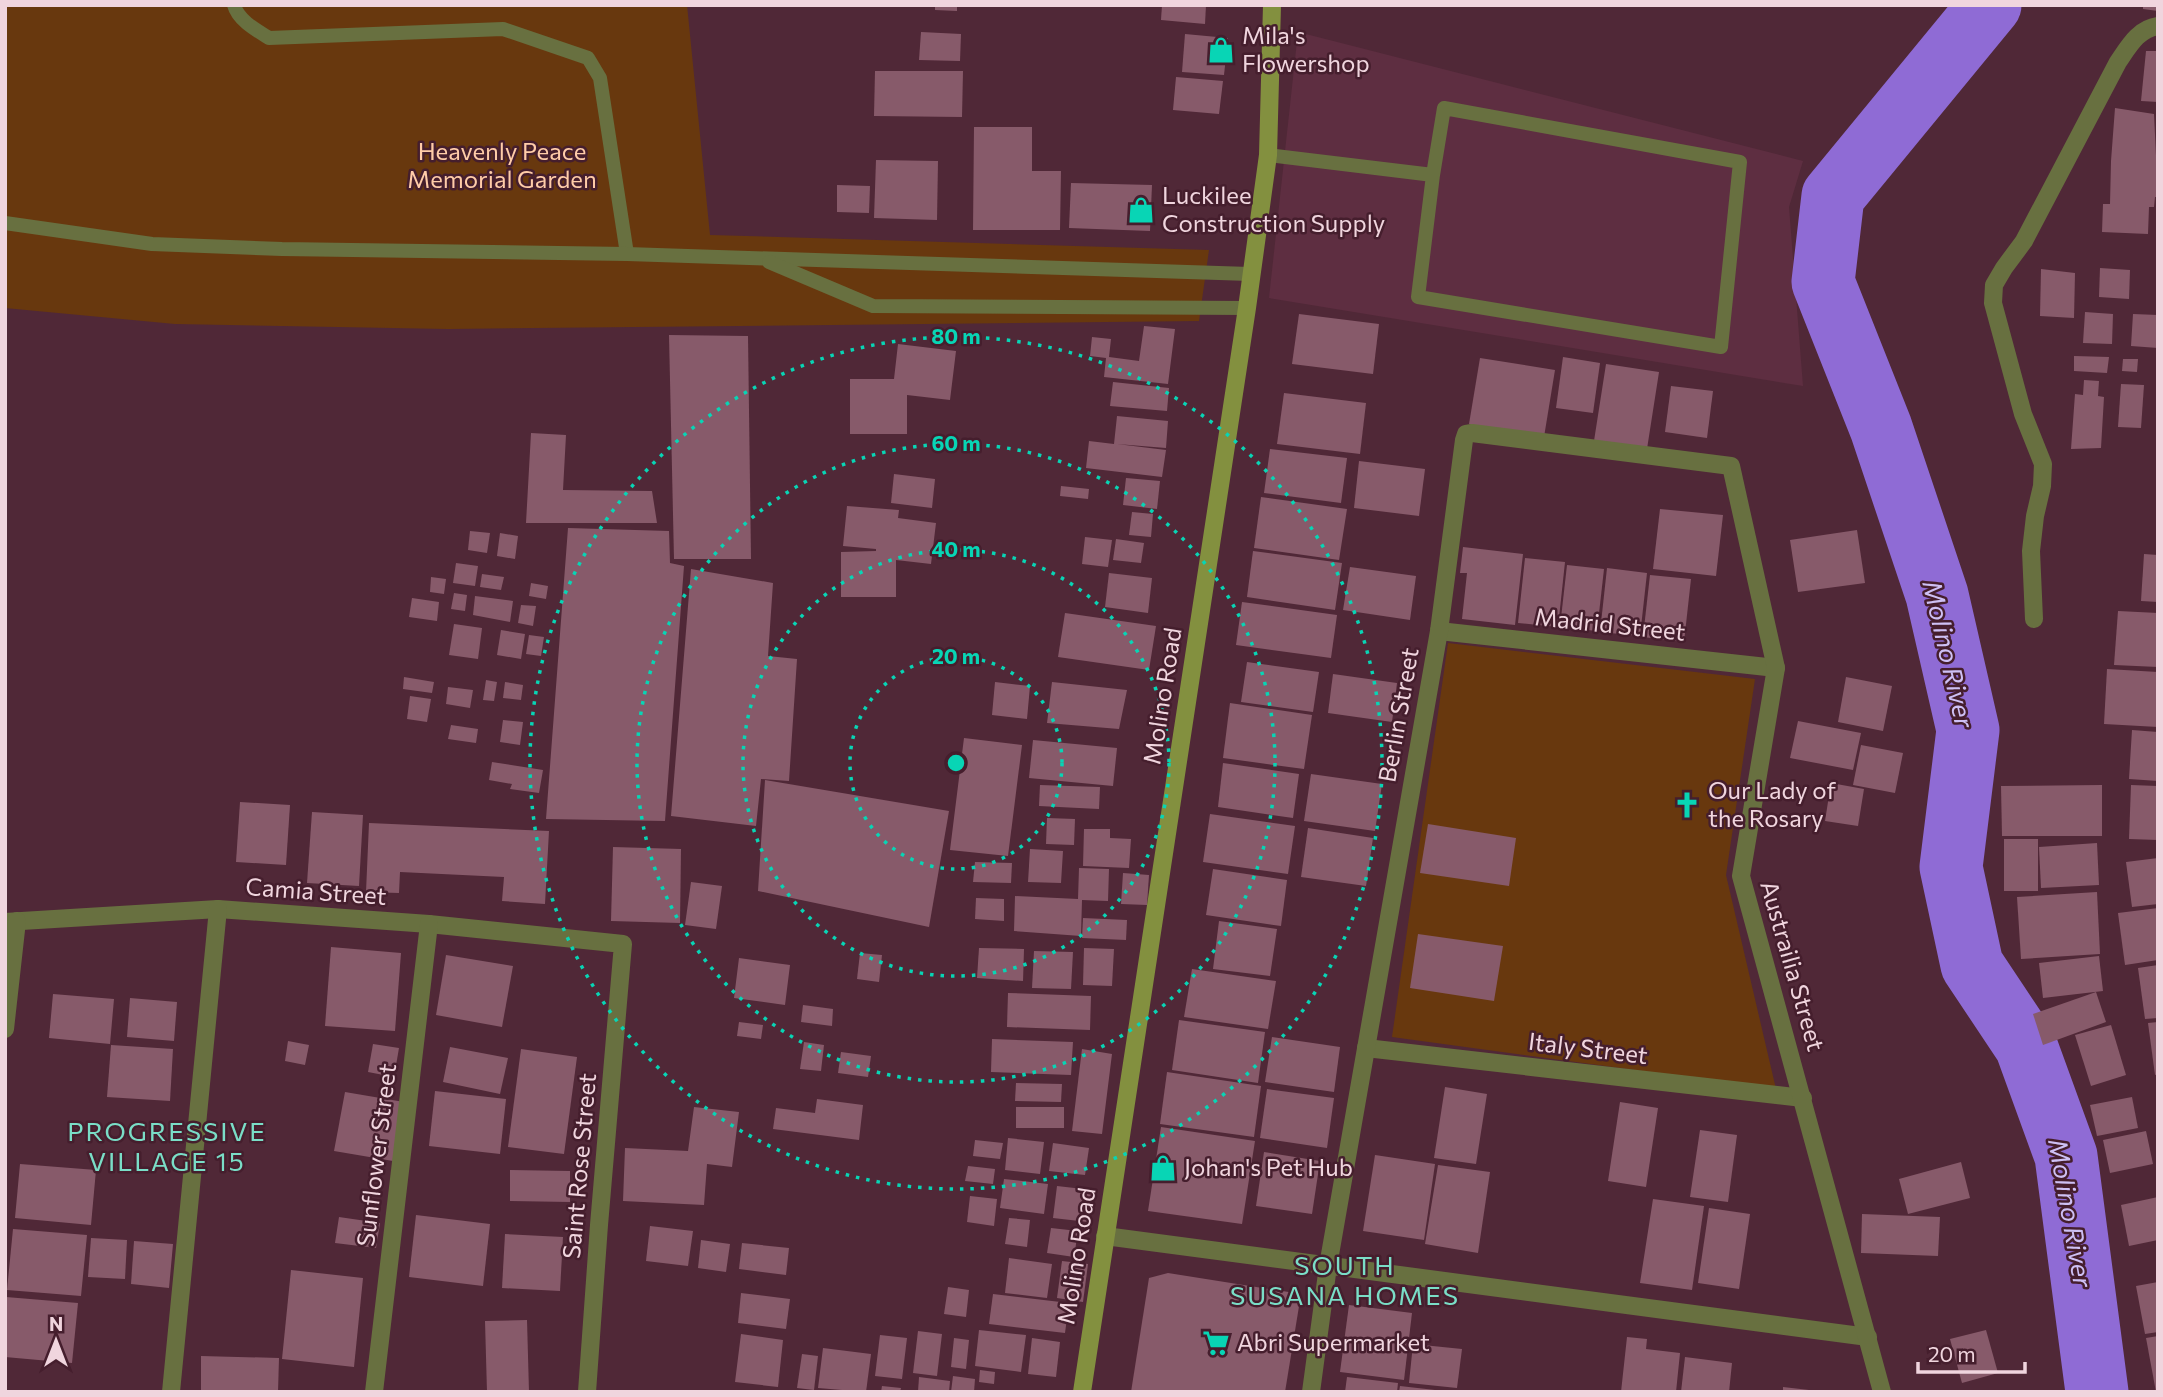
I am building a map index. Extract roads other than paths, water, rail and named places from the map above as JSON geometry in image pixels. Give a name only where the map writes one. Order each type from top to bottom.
[{"type":"main road","name":"Molino Road","points":[[1082,1392],[1247,309],[1268,155],[1272,5]]},
{"type":"street","points":[[2034,619],[2031,551],[2043,464],[2023,414],[1999,327],[1993,303],[1994,285],[2024,241],[2118,62],[2136,37],[2148,28],[2158,26]]},
{"type":"street","name":"Berlin Street","points":[[1311,1392],[1328,1266],[1438,631],[1466,434],[1731,466]]},
{"type":"street","name":"Austrailia Street","points":[[1731,466],[1776,668],[1741,876],[1882,1392]]},
{"type":"street","name":"Madrid Street","points":[[1438,631],[1776,668]]},
{"type":"street","points":[[171,1392],[218,909]]},
{"type":"street","name":"Camia Street","points":[[11,921],[218,909],[429,924],[624,944]]},
{"type":"street","points":[[5,1029],[11,921]]},
{"type":"street","name":"Sunflower Street","points":[[374,1392],[429,924]]},
{"type":"street","name":"Saint Rose Street","points":[[587,1392],[624,944]]},
{"type":"street","name":"Italy Street","points":[[1366,1048],[1803,1098]]},
{"type":"street","points":[[1105,1236],[1868,1337]]},
{"type":"lane","points":[[234,5],[235,11],[253,29],[269,38],[503,29],[589,58],[600,78],[627,254]]},
{"type":"lane","points":[[1444,108],[1740,162],[1721,347],[1419,297],[1433,175],[1444,108]]},
{"type":"lane","points":[[1268,155],[1433,175]]},
{"type":"lane","points":[[5,223],[152,244],[282,249],[627,254],[1250,274]]},
{"type":"lane","points":[[762,258],[873,306],[1247,309]]},
{"type":"waterway","name":"Molino River","points":[[1990,5],[1833,196],[1823,282],[1881,428],[1937,595],[1968,730],[1951,867],[1972,965],[2026,1046],[2066,1156],[2097,1392]]},
{"type":"place","name":"Mila's Flowershop","points":[[1221,50]]},
{"type":"place","name":"Luckilee Construction Supply","points":[[1141,210]]},
{"type":"place","name":"Our Lady of the Rosary","points":[[1687,805]]},
{"type":"place","name":"Johan's Pet Hub","points":[[1163,1168]]},
{"type":"place","name":"Abri Supermarket","points":[[1216,1343]]},
{"type":"district","name":"PROGRESSIVE VILLAGE 15","points":[[167,1147]]},
{"type":"district","name":"SOUTH SUSANA HOMES","points":[[1345,1281]]},
{"type":"park label","name":"Heavenly Peace Memorial Garden","points":[[502,166]]}]
